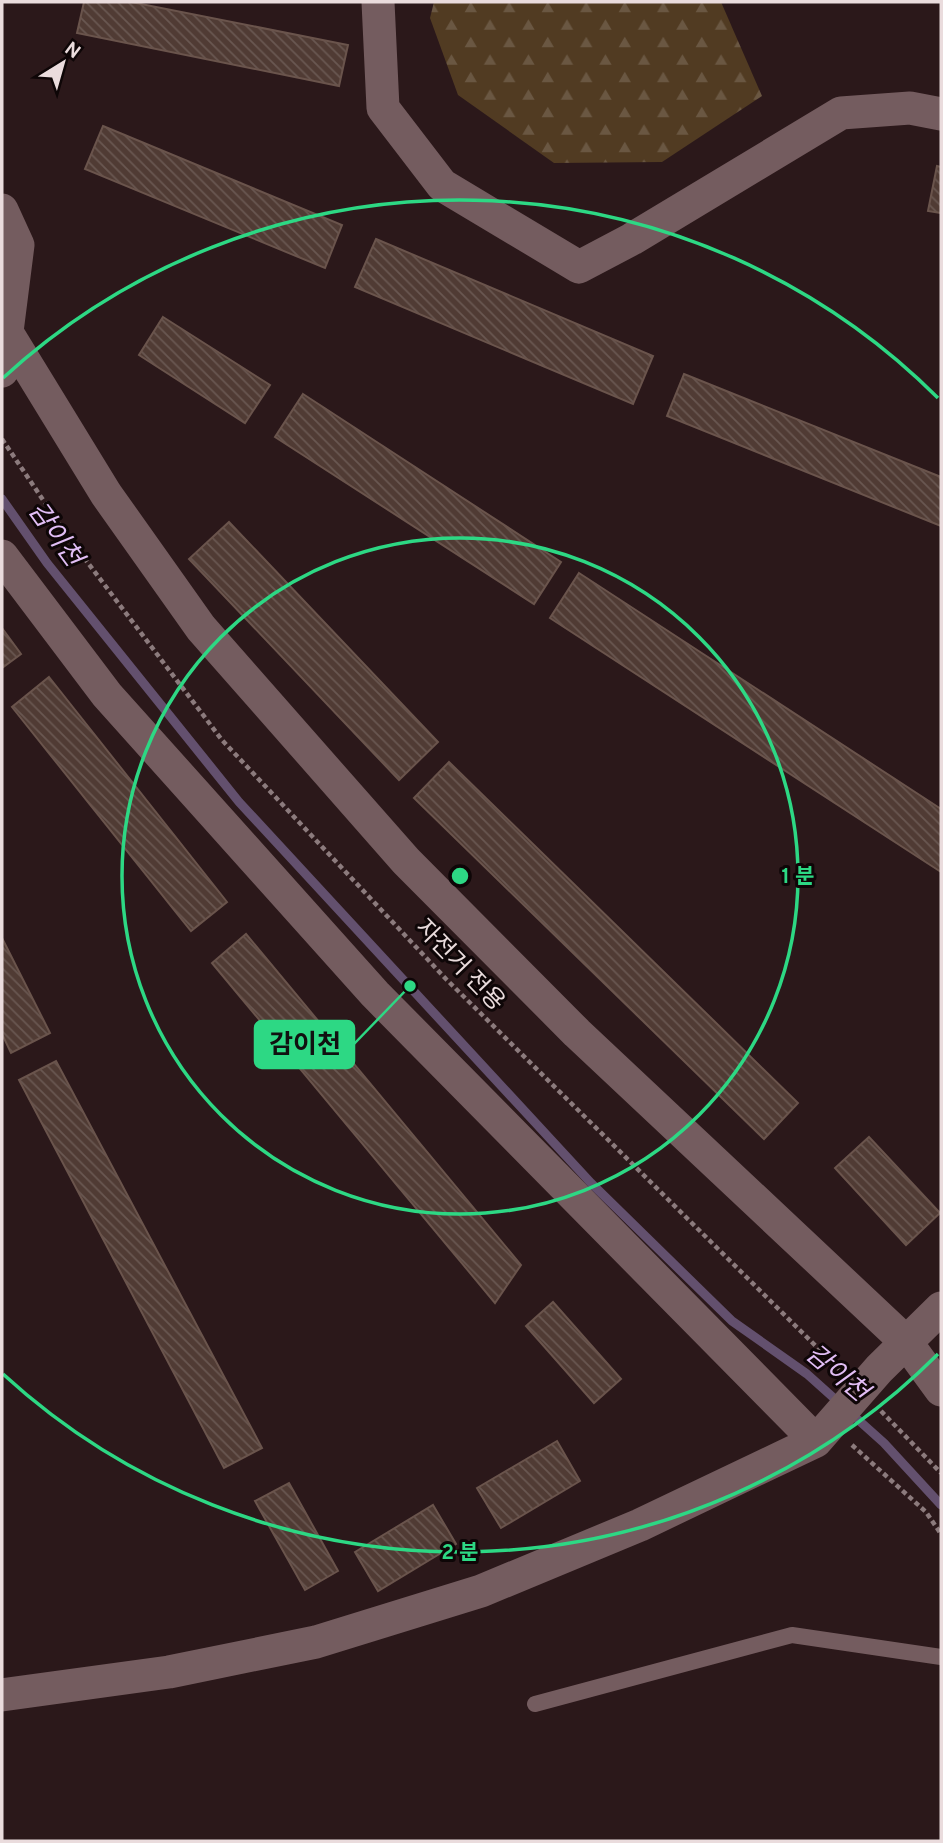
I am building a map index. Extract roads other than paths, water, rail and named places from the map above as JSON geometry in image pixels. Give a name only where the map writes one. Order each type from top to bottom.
[{"type":"street","points":[[378,2],[383,108],[442,185],[579,267],[632,239],[841,113],[910,108],[941,114]]},
{"type":"street","points":[[2,210],[18,245],[2,371]]},
{"type":"street","points":[[8,334],[106,494],[201,628],[406,861],[577,1034],[906,1342],[941,1390]]},
{"type":"street","points":[[2,556],[107,695],[375,994],[816,1441]]},
{"type":"street","points":[[2,1695],[169,1672],[316,1642],[481,1591],[640,1525],[816,1441],[879,1369],[941,1308]]},
{"type":"lane","points":[[535,1704],[792,1635],[941,1657]]},
{"type":"waterway","name":"감이천","points":[[2,499],[47,563],[239,802],[591,1183],[732,1321],[807,1374],[884,1443],[941,1505]]},
{"type":"place","name":"감이천","points":[[410,986]]}]
